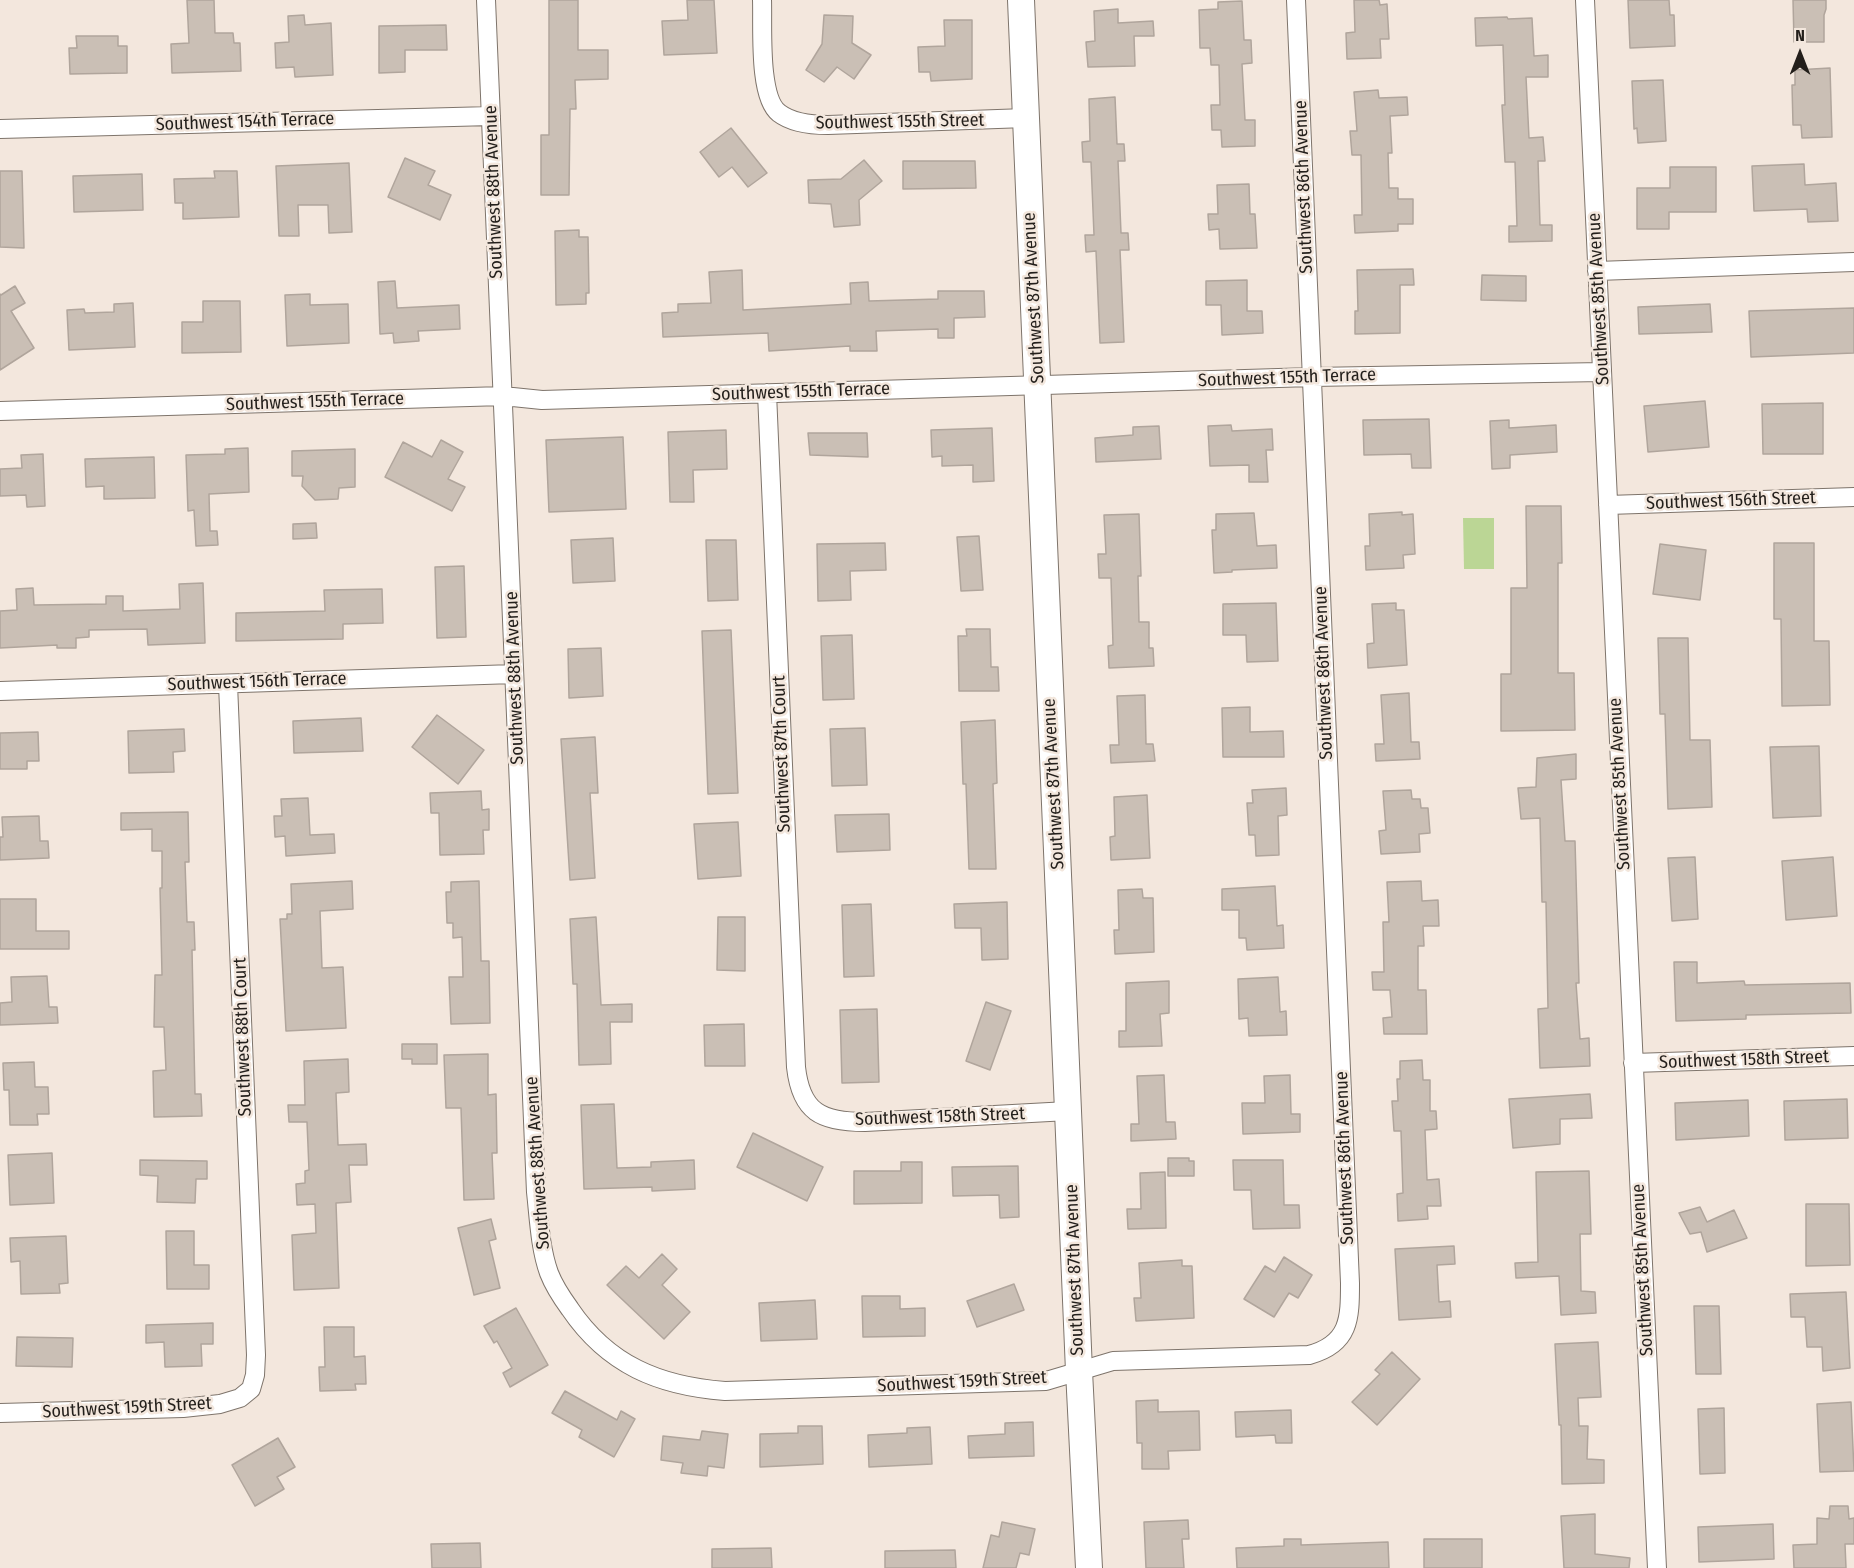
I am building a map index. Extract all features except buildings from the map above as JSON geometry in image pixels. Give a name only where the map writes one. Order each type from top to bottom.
[{"type":"street","name":"Southwest 88th Avenue","points":[[486,0],[539,1224],[543,1249],[553,1280],[576,1318],[595,1340]]},
{"type":"street","name":"Southwest 155th Street","points":[[762,0],[766,85],[769,97],[777,112],[799,122],[828,125],[1026,118]]},
{"type":"street","name":"Southwest 87th Avenue","points":[[1021,0],[1089,1568]]},
{"type":"street","name":"Southwest 86th Avenue","points":[[1296,0],[1350,1282],[1349,1320],[1344,1332],[1336,1342]]},
{"type":"street","name":"Southwest 85th Avenue","points":[[1585,0],[1656,1568]]},
{"type":"street","name":"Southwest 154th Terrace","points":[[0,129],[491,116]]},
{"type":"street","points":[[1597,271],[1854,262]]},
{"type":"street","name":"Southwest 155th Terrace","points":[[0,411],[503,396],[542,400],[1312,377],[1602,372]]},
{"type":"street","name":"Southwest 87th Court","points":[[767,393],[796,1066],[802,1095],[814,1110]]},
{"type":"street","name":"Southwest 156th Street","points":[[1608,505],[1854,497]]},
{"type":"street","name":"Southwest 156th Terrace","points":[[0,691],[514,674]]},
{"type":"street","name":"Southwest 88th Court","points":[[228,684],[256,1355],[255,1375],[251,1389]]},
{"type":"street","name":"Southwest 158th Street","points":[[1633,1063],[1854,1056]]},
{"type":"street","name":"Southwest 158th Street","points":[[814,1110],[828,1117],[854,1122],[1068,1111]]},
{"type":"street","name":"Southwest 159th Street","points":[[595,1340],[628,1365],[652,1377],[684,1386],[725,1391],[1046,1380],[1113,1361],[1309,1355],[1328,1349],[1336,1342]]},
{"type":"street","name":"Southwest 159th Street","points":[[0,1413],[190,1408],[232,1401],[251,1389]]},
{"type":"green space","points":[[1463,518],[1494,518],[1494,569],[1464,569]]}]
